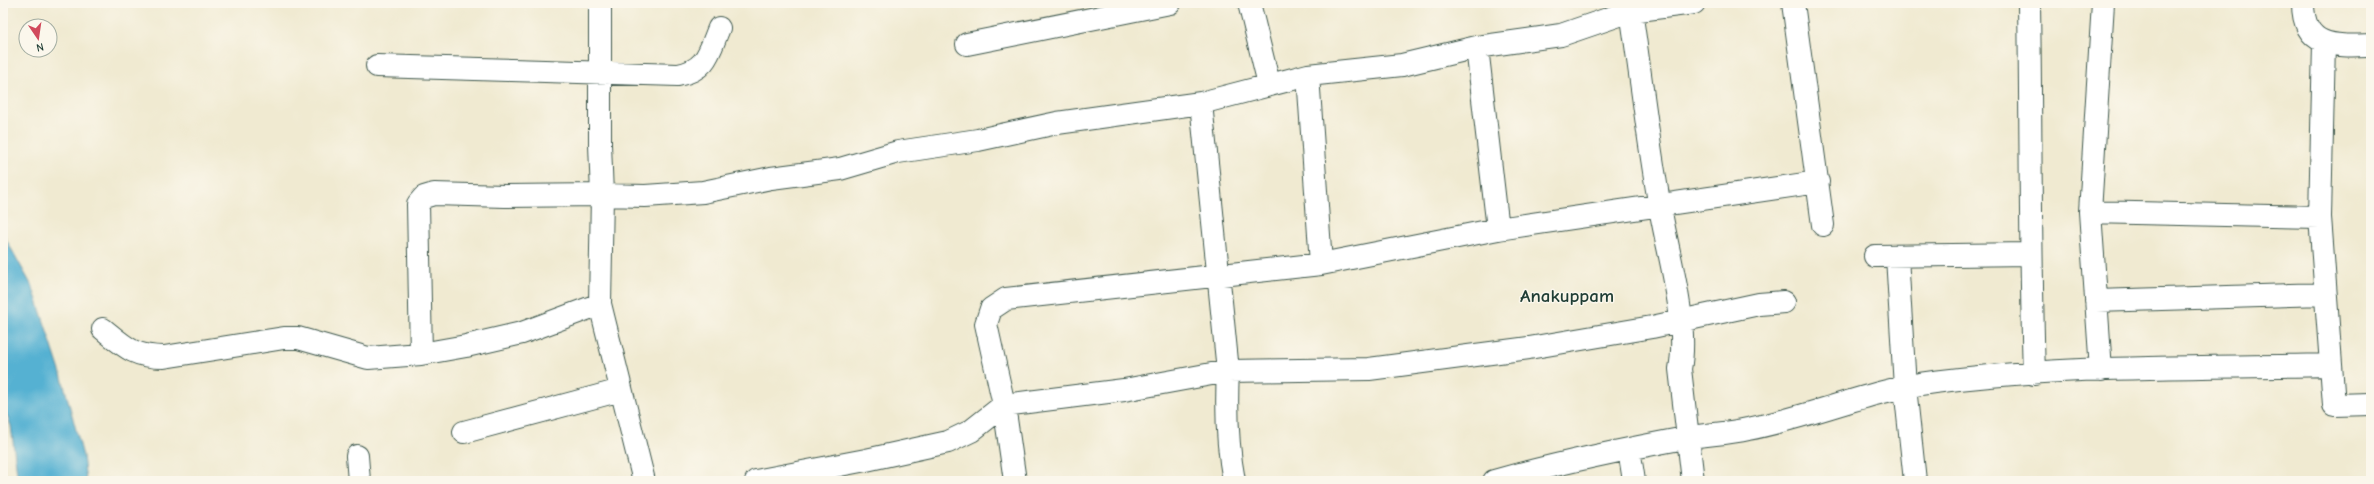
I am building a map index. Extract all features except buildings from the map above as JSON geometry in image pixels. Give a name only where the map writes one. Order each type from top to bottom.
[{"type":"street","points":[[600,3],[599,72],[602,195],[600,304],[644,481]]},
{"type":"street","points":[[967,44],[1170,3]]},
{"type":"street","points":[[1249,3],[1269,84]]},
{"type":"street","points":[[421,354],[418,204],[424,197],[434,194],[505,196],[645,196],[703,192],[771,178],[840,168],[898,152],[978,140],[1057,123],[1200,103],[1308,75],[1402,65],[1477,47],[1561,35],[1631,11],[1694,3]]},
{"type":"street","points":[[1793,3],[1823,226]]},
{"type":"street","points":[[2029,3],[2032,159],[2030,254],[2034,374]]},
{"type":"street","points":[[2101,370],[2090,212],[2103,3]]},
{"type":"street","points":[[2303,3],[2303,14],[2307,24],[2324,43],[2337,46],[2371,45]]},
{"type":"street","points":[[1631,11],[1659,205],[1681,320],[1683,354],[1680,369],[1693,481]]},
{"type":"street","points":[[377,66],[678,75],[692,73],[705,60],[720,28]]},
{"type":"street","points":[[2324,43],[2320,217],[2334,406],[2371,404]]},
{"type":"street","points":[[1477,47],[1498,229]]},
{"type":"street","points":[[1308,75],[1321,264]]},
{"type":"street","points":[[1200,103],[1228,372],[1225,412],[1227,438],[1234,481]]},
{"type":"street","points":[[1015,481],[1004,405],[986,324],[991,309],[1006,299],[1217,274],[1246,273],[1321,264],[1498,229],[1818,182]]},
{"type":"street","points":[[2090,212],[2320,217]]},
{"type":"street","points":[[1875,256],[1897,257],[2030,254]]},
{"type":"street","points":[[1897,257],[1905,387],[1915,481]]},
{"type":"street","points":[[2096,301],[2325,294]]},
{"type":"street","points":[[761,481],[948,442],[971,431],[1004,405],[1124,390],[1228,372],[1369,369],[1529,348],[1652,327],[1760,304],[1784,302]]},
{"type":"street","points":[[103,329],[129,351],[151,357],[164,357],[284,338],[298,338],[368,358],[421,354],[466,346],[522,333],[600,304]]},
{"type":"street","points":[[1494,481],[1542,468],[1629,449],[1688,437],[1748,429],[1905,387],[1986,376],[2101,370],[2330,365]]},
{"type":"street","points":[[464,432],[621,390]]},
{"type":"street","points":[[1629,449],[1634,481]]},
{"type":"street","points":[[357,456],[360,481]]},
{"type":"water","points":[[3,234],[33,288],[61,374],[83,456],[86,481],[18,481],[11,426],[3,405]]},
{"type":"district","name":"Anakuppam","points":[[1567,295]]}]
